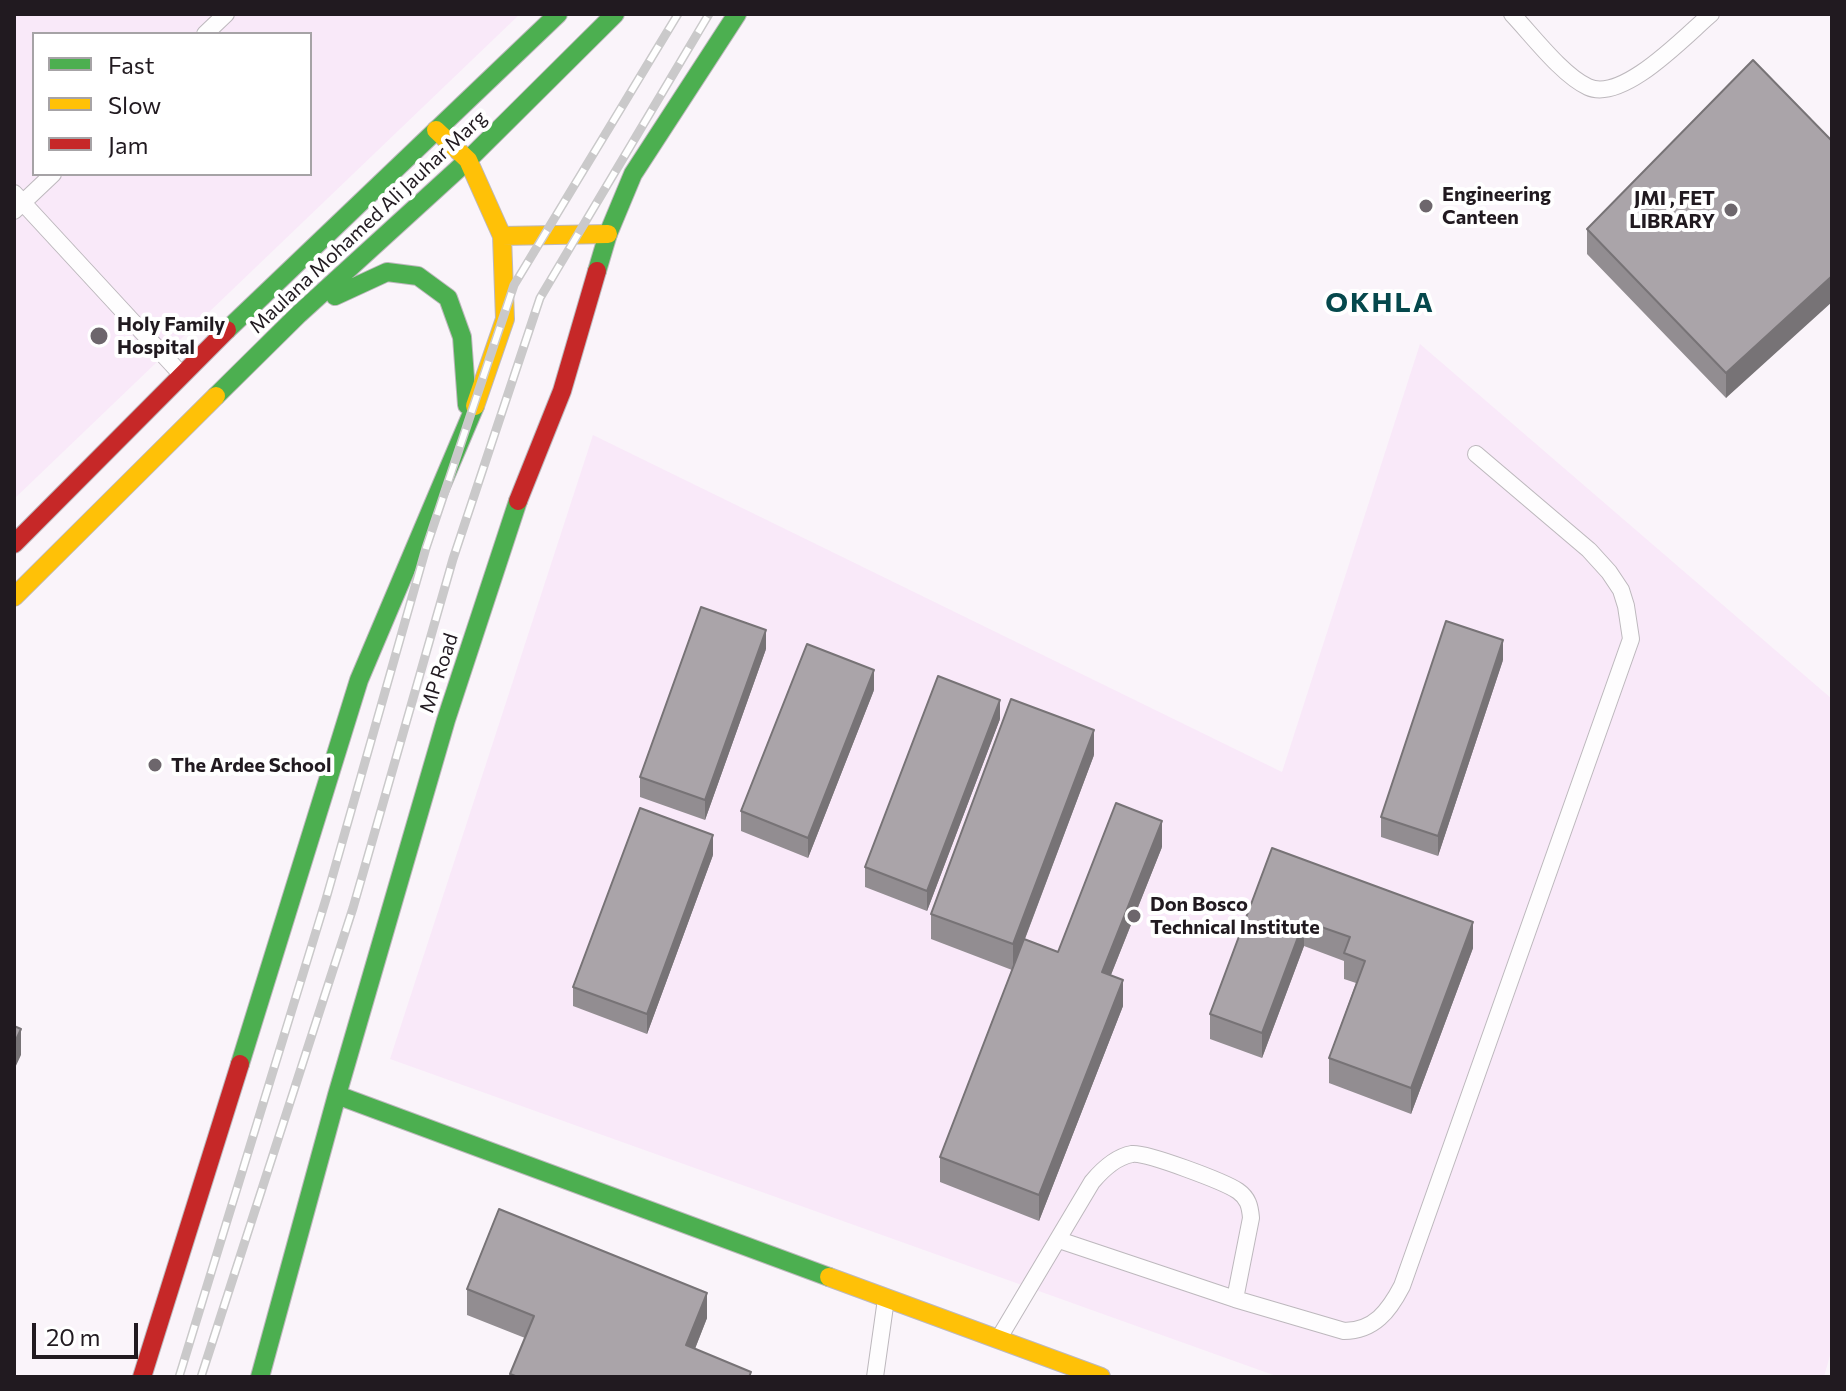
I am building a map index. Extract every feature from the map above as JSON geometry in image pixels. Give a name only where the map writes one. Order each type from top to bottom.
[{"type":"main road","name":"Maulana Mohamed Ali Jauhar Marg","points":[[14,544],[182,375],[558,14]]},
{"type":"main road","name":"Maulana Mohamed Ali Jauhar Marg","points":[[14,597],[299,314],[468,160],[615,14]]},
{"type":"main road","name":"MP Road","points":[[260,1377],[337,1095],[446,720],[524,483],[562,391],[608,234],[633,174],[737,14]]},
{"type":"main road","points":[[142,1377],[359,680],[469,423],[505,319],[502,236],[468,160],[436,130]]},
{"type":"main road","points":[[502,236],[608,234]]},
{"type":"main road","points":[[299,314],[387,272],[418,276],[448,298],[462,337],[469,423]]},
{"type":"main road","points":[[337,1095],[1101,1377]]},
{"type":"lane","points":[[207,32],[226,14]]},
{"type":"lane","points":[[1512,14],[1566,70],[1585,86],[1596,90],[1613,88],[1632,80],[1711,14]]},
{"type":"lane","points":[[50,176],[17,202],[182,375]]},
{"type":"lane","points":[[1059,1240],[1235,1299],[1344,1331],[1358,1331],[1372,1325],[1393,1304],[1402,1286],[1631,639],[1621,590],[1609,572],[1589,550],[1476,454]]},
{"type":"lane","points":[[998,1339],[1092,1182],[1106,1166],[1128,1154],[1145,1154],[1228,1186],[1245,1198],[1250,1206],[1251,1218],[1235,1299]]},
{"type":"lane","points":[[875,1377],[886,1297]]},
{"type":"shaded area","name":"Holy Family Hospital","points":[[14,14],[520,14],[14,499]]},
{"type":"shaded area","name":"Don Bosco Technical Institute","points":[[1420,344],[1832,699],[1832,1348],[1824,1377],[1279,1377],[390,1059],[593,435],[1282,772]]},
{"type":"building","name":"JMI , FET LIBRARY","points":[[1753,60],[1832,141],[1832,276],[1726,373],[1587,229]]},
{"type":"building","points":[[701,607],[766,630],[705,800],[640,777]]},
{"type":"building","points":[[1446,621],[1503,640],[1438,836],[1381,817]]},
{"type":"building","points":[[807,644],[874,670],[808,838],[741,811]]},
{"type":"building","points":[[938,676],[1000,700],[927,891],[865,867]]},
{"type":"building","points":[[1011,699],[1094,730],[1013,944],[931,914]]},
{"type":"building","points":[[1116,803],[1162,821],[1102,972],[1123,980],[1039,1195],[940,1157],[1024,939],[1058,952]]},
{"type":"building","points":[[640,808],[713,835],[647,1014],[573,987]]},
{"type":"building","points":[[1272,848],[1473,922],[1411,1088],[1329,1058],[1365,961],[1344,953],[1350,937],[1304,921],[1262,1033],[1210,1014]]},
{"type":"building","points":[[14,1026],[21,1029],[14,1044]]},
{"type":"building","points":[[499,1209],[707,1293],[686,1345],[751,1372],[749,1377],[518,1377],[510,1374],[534,1316],[467,1289]]},
{"type":"railway","points":[[179,1377],[326,899],[426,548],[514,285],[678,14]]},
{"type":"railway","points":[[201,1377],[353,908],[453,559],[540,298],[709,14]]},
{"type":"traffic: fast","points":[[227,330],[558,14]]},
{"type":"traffic: fast","points":[[216,396],[299,314],[468,160],[615,14]]},
{"type":"traffic: fast","points":[[597,271],[608,234],[633,174],[737,14]]},
{"type":"traffic: fast","points":[[335,296],[387,272],[418,276],[448,298],[462,337],[467,405]]},
{"type":"traffic: fast","points":[[240,1064],[359,680],[475,406]]},
{"type":"traffic: fast","points":[[260,1377],[337,1095],[446,720],[518,501]]},
{"type":"traffic: fast","points":[[337,1095],[829,1277]]},
{"type":"traffic: slow","points":[[436,130],[468,160],[502,236],[505,319],[475,406]]},
{"type":"traffic: slow","points":[[502,236],[608,234]]},
{"type":"traffic: slow","points":[[14,597],[216,396]]},
{"type":"traffic: slow","points":[[829,1277],[1101,1377]]},
{"type":"traffic: jam","points":[[518,501],[562,391],[597,271]]},
{"type":"traffic: jam","points":[[14,544],[227,330]]},
{"type":"traffic: jam","points":[[142,1377],[240,1064]]},
{"type":"place","name":"Engineering Canteen","points":[[1426,206]]},
{"type":"place","name":"JMI , FET LIBRARY","points":[[1731,210]]},
{"type":"place","name":"Holy Family Hospital","points":[[99,336]]},
{"type":"place","name":"The Ardee School","points":[[155,765]]},
{"type":"place","name":"Don Bosco Technical Institute","points":[[1134,916]]},
{"type":"district","name":"OKHLA","points":[[1380,303]]}]
